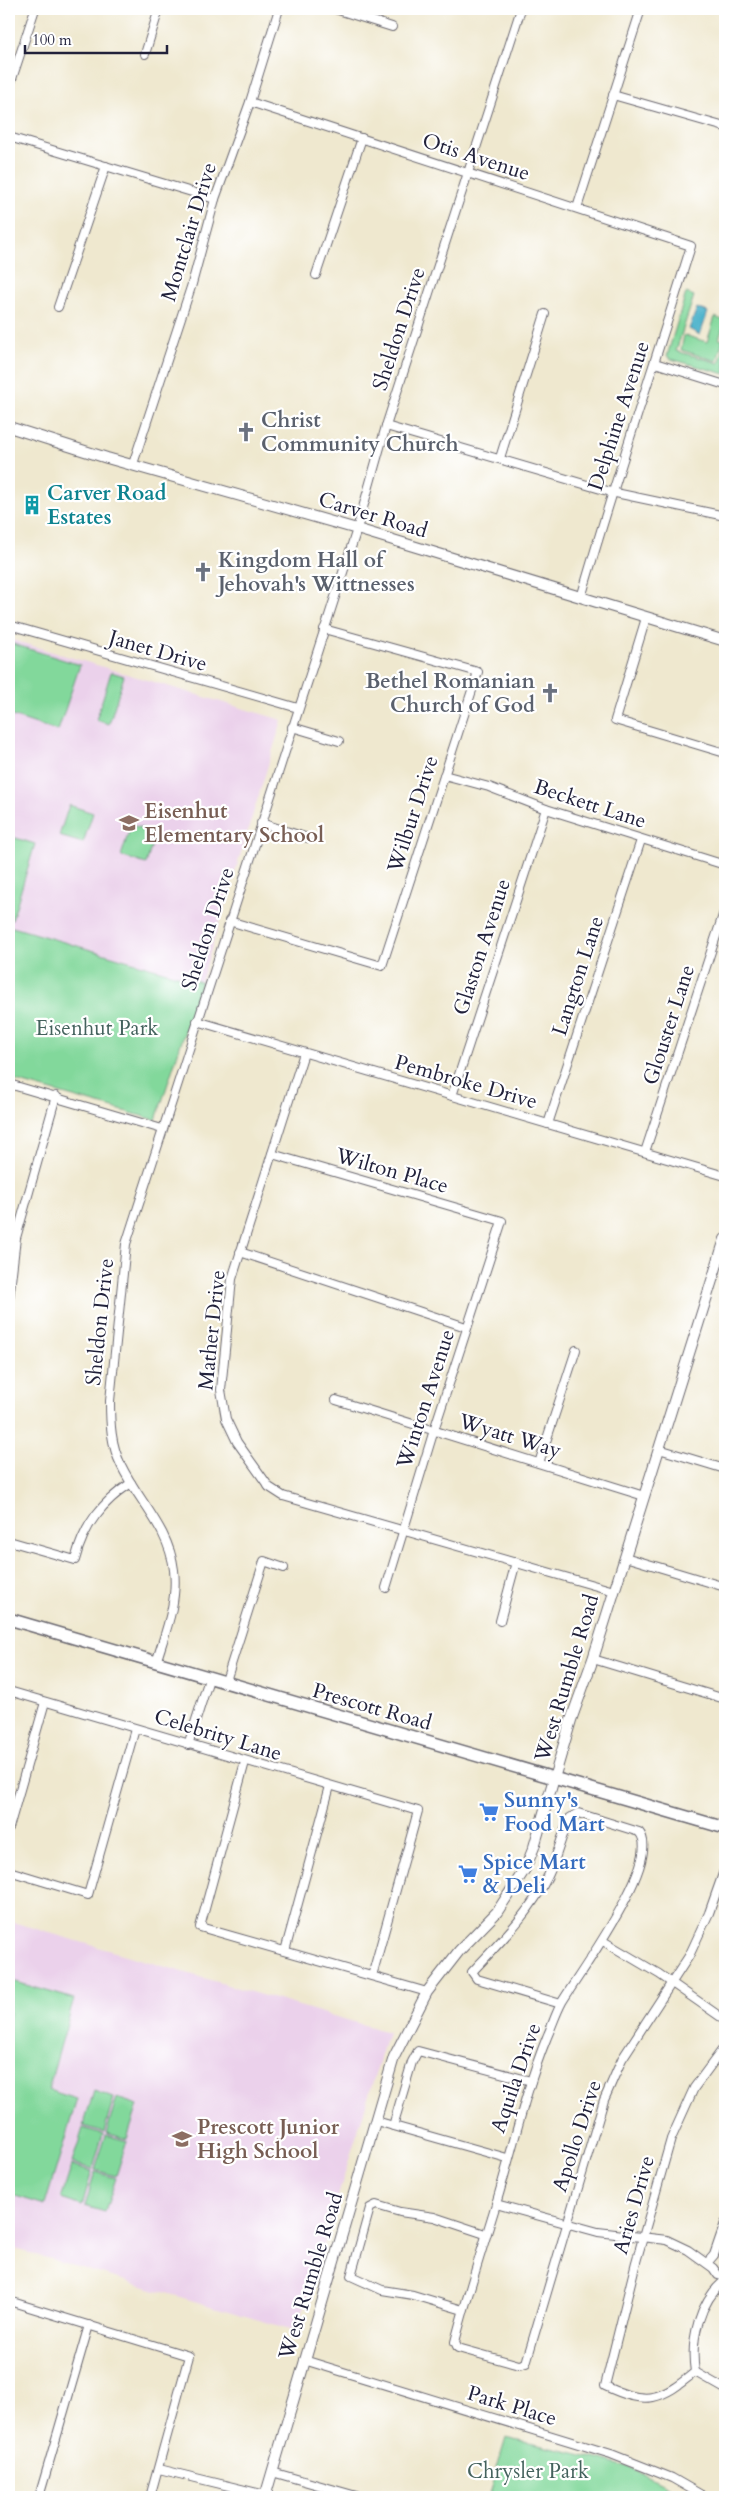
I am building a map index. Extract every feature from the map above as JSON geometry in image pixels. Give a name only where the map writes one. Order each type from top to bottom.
[{"type":"main road","name":"Prescott Road","points":[[9,1619],[226,1684],[725,1828]]},
{"type":"street","points":[[9,88],[35,9]]},
{"type":"street","points":[[145,54],[159,9]]},
{"type":"street","name":"Montclair Drive","points":[[133,464],[192,284],[216,199],[250,102],[278,9]]},
{"type":"street","points":[[335,9],[392,26]]},
{"type":"street","name":"Sheldon Drive","points":[[156,1663],[173,1603],[174,1570],[167,1540],[120,1464],[113,1443],[110,1401],[126,1244],[357,529],[386,426],[521,9]]},
{"type":"street","points":[[576,208],[641,9]]},
{"type":"street","points":[[613,94],[725,127]]},
{"type":"street","name":"Otis Avenue","points":[[250,102],[691,246]]},
{"type":"street","points":[[9,137],[216,199]]},
{"type":"street","points":[[316,275],[362,138]]},
{"type":"street","points":[[58,307],[106,166]]},
{"type":"street","name":"Delphine Avenue","points":[[581,598],[611,492],[655,363],[691,246]]},
{"type":"street","points":[[500,458],[546,314]]},
{"type":"street","points":[[655,363],[725,385]]},
{"type":"street","name":"Carver Road","points":[[9,426],[725,641]]},
{"type":"street","points":[[386,426],[611,492],[725,516]]},
{"type":"street","points":[[646,618],[615,720],[725,753]]},
{"type":"street","name":"Janet Drive","points":[[9,625],[298,708]]},
{"type":"street","name":"Wilbur Drive","points":[[229,921],[382,966],[478,672],[324,629]]},
{"type":"street","points":[[292,726],[339,741]]},
{"type":"street","name":"Beckett Lane","points":[[444,775],[489,787],[546,809],[725,865]]},
{"type":"street","name":"Glaston Avenue","points":[[452,1096],[546,809]]},
{"type":"street","points":[[261,823],[308,838]]},
{"type":"street","name":"Langton Lane","points":[[548,1124],[641,840]]},
{"type":"street","name":"Glouster Lane","points":[[645,1152],[725,909]]},
{"type":"street","name":"Pembroke Drive","points":[[197,1021],[725,1176]]},
{"type":"street","name":"Mather Drive","points":[[304,1053],[232,1279],[221,1390],[226,1420],[237,1442],[274,1492],[283,1496],[614,1591]]},
{"type":"street","points":[[9,1084],[56,1096],[162,1130]]},
{"type":"street","points":[[9,1299],[16,1238],[56,1096]]},
{"type":"street","name":"Wilton Place","points":[[272,1154],[502,1222]]},
{"type":"street","name":"Winton Avenue","points":[[386,1588],[466,1327],[502,1222]]},
{"type":"street","name":"West Rumble Road","points":[[265,2496],[394,2057],[426,1992],[459,1951],[497,1912],[516,1885],[534,1847],[571,1720],[593,1658],[725,1241]]},
{"type":"street","points":[[240,1252],[466,1327]]},
{"type":"street","points":[[539,1463],[576,1350]]},
{"type":"street","name":"Wyatt Way","points":[[336,1400],[644,1496]]},
{"type":"street","points":[[659,1449],[725,1469]]},
{"type":"street","points":[[9,1540],[75,1560],[84,1532],[94,1516],[117,1492],[132,1483]]},
{"type":"street","points":[[625,1556],[725,1587]]},
{"type":"street","points":[[226,1684],[264,1562],[284,1568]]},
{"type":"street","points":[[500,1621],[516,1562]]},
{"type":"street","points":[[593,1658],[725,1699]]},
{"type":"street","points":[[188,1745],[209,1679]]},
{"type":"street","name":"Celebrity Lane","points":[[9,1691],[245,1762],[418,1811],[372,1976]]},
{"type":"street","points":[[9,1828],[45,1702]]},
{"type":"street","points":[[9,1871],[88,1895],[135,1729]]},
{"type":"street","points":[[245,1762],[200,1927],[426,1992]]},
{"type":"street","points":[[285,1951],[330,1786]]},
{"type":"street","name":"Aquila Drive","points":[[456,2346],[463,2310],[531,2081],[561,2004],[603,1941],[622,1906],[634,1880],[642,1854],[644,1837],[634,1830],[578,1813],[574,1814],[567,1823],[547,1877],[535,1898],[511,1930],[472,1972],[477,1979],[561,2004]]},
{"type":"street","name":"Apollo Drive","points":[[456,2346],[519,2365],[526,2363],[604,2100],[627,2051],[673,1983],[700,1934],[725,1868]]},
{"type":"street","points":[[603,1941],[673,1983],[725,2020]]},
{"type":"street","name":"Aries Drive","points":[[695,2372],[671,2392],[653,2398],[632,2397],[605,2386],[668,2150],[684,2107],[706,2070],[725,2046]]},
{"type":"street","points":[[391,2125],[412,2062],[418,2051],[422,2050],[531,2081]]},
{"type":"street","points":[[376,2121],[508,2158]]},
{"type":"street","points":[[496,2204],[605,2233],[667,2240],[688,2250],[707,2263],[718,2275],[725,2279],[715,2290],[701,2317],[693,2348],[695,2372],[725,2389]]},
{"type":"street","points":[[463,2310],[413,2295],[382,2290],[351,2276],[372,2205],[434,2217],[485,2234]]},
{"type":"street","points":[[707,2263],[714,2255],[725,2223]]},
{"type":"street","points":[[9,2301],[189,2356],[150,2497]]},
{"type":"street","points":[[39,2497],[89,2326]]},
{"type":"street","name":"Park Place","points":[[304,2360],[611,2454],[672,2478],[704,2497]]},
{"type":"street","points":[[158,2469],[265,2496]]},
{"type":"street","points":[[272,2472],[360,2497]]},
{"type":"shaded area","name":"Eisenhut Elementary School","points":[[9,639],[282,720],[201,982],[9,926]]},
{"type":"shaded area","name":"Prescott Junior High School","points":[[9,1921],[388,2032],[297,2331],[9,2247]]},
{"type":"green space","points":[[686,293],[694,296],[676,351],[719,363],[725,345],[725,374],[671,359],[667,356]]},
{"type":"green space","points":[[715,317],[725,321],[719,339],[723,340],[717,361],[681,350],[684,335],[707,342]]},
{"type":"green space","points":[[10,643],[80,665],[58,731],[9,715]]},
{"type":"green space","points":[[111,672],[124,676],[109,724],[96,720]]},
{"type":"green space","points":[[69,805],[93,813],[83,843],[59,836]]},
{"type":"green space","points":[[131,825],[156,832],[146,864],[121,856]]},
{"type":"green space","points":[[9,836],[35,844],[12,920],[9,919]]},
{"type":"green space","name":"Eisenhut Park","points":[[9,926],[201,982],[156,1120],[9,1079]]},
{"type":"green space","points":[[9,1980],[74,1999],[48,2090],[77,2099],[45,2205],[9,2194]]},
{"type":"green space","points":[[94,2091],[114,2098],[104,2132],[83,2126]]},
{"type":"green space","points":[[117,2098],[138,2105],[127,2139],[106,2133]]},
{"type":"green space","points":[[83,2128],[103,2134],[93,2169],[72,2163]]},
{"type":"green space","points":[[106,2135],[127,2141],[116,2176],[95,2170]]},
{"type":"green space","points":[[72,2165],[92,2171],[82,2206],[61,2199]]},
{"type":"green space","points":[[95,2172],[116,2178],[105,2212],[85,2206]]},
{"type":"green space","name":"Chrysler Park","points":[[506,2438],[575,2453],[622,2466],[665,2485],[685,2497],[488,2497]]},
{"type":"water","points":[[697,308],[708,312],[700,335],[689,329]]},
{"type":"place","name":"Christ Community Church","points":[[246,432]]},
{"type":"place","name":"Carver Road Estates","points":[[32,505]]},
{"type":"place","name":"Kingdom Hall of Jehovah's Wittnesses","points":[[203,572]]},
{"type":"place","name":"Bethel Romanian Church of God","points":[[550,693]]},
{"type":"place","name":"Eisenhut Elementary School","points":[[129,823]]},
{"type":"place","name":"Sunny's Food Mart","points":[[489,1812]]},
{"type":"place","name":"Spice Mart & Deli","points":[[468,1874]]},
{"type":"place","name":"Prescott Junior High School","points":[[182,2139]]}]
